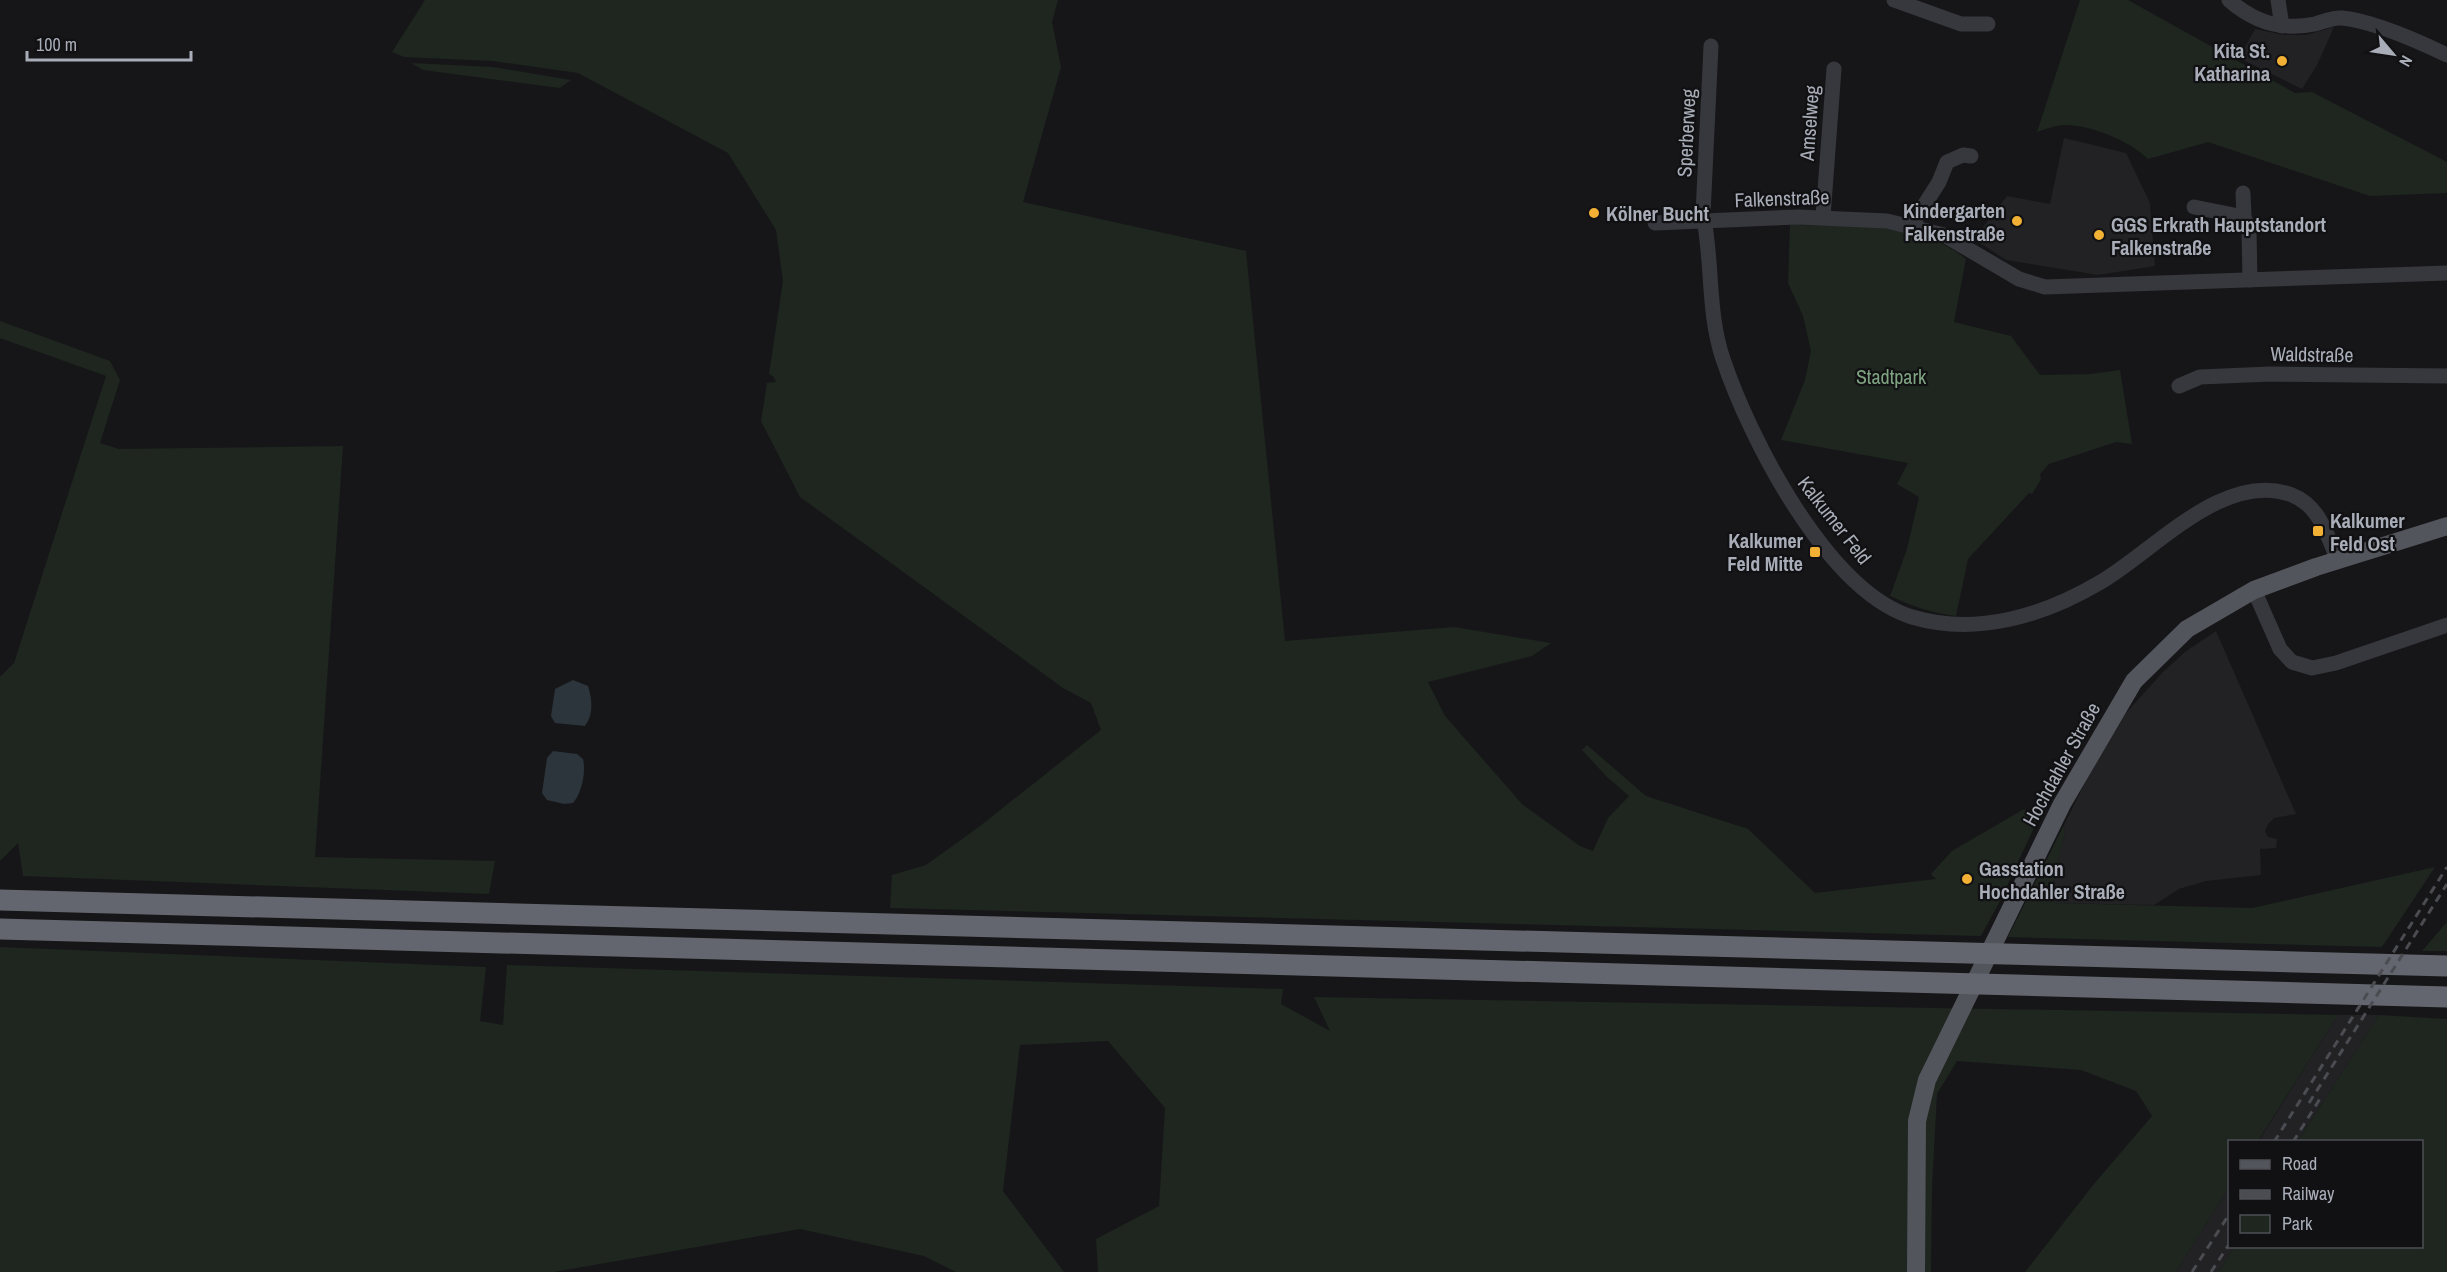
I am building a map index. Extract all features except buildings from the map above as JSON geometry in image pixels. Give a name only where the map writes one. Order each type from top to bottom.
[{"type":"highway","points":[[0,900],[2447,966]]},
{"type":"highway","points":[[0,929],[2447,997]]},
{"type":"main road","name":"Hochdahler Straße","points":[[1916,1272],[1918,1115],[1925,1085],[2062,804],[2134,681],[2187,629],[2254,590],[2447,526]]},
{"type":"street","points":[[1894,0],[1961,24],[1988,24]]},
{"type":"street","points":[[2229,0],[2250,17],[2265,24],[2298,26],[2340,17],[2370,24],[2447,56]]},
{"type":"street","points":[[2278,0],[2282,26]]},
{"type":"street","name":"Sperberweg","points":[[1705,222],[1703,214],[1711,46]]},
{"type":"street","name":"Amselweg","points":[[1823,217],[1834,69]]},
{"type":"street","points":[[1911,226],[1939,182],[1947,162],[1963,155],[1971,156]]},
{"type":"street","points":[[2242,193],[2244,217],[2249,231],[2250,280]]},
{"type":"street","points":[[2194,207],[2244,217]]},
{"type":"street","name":"Falkenstraße","points":[[1655,223],[1823,217],[1887,221],[1944,235],[2019,279],[2045,287],[2447,273]]},
{"type":"street","name":"Kalkumer Feld","points":[[1705,222],[1710,287],[1717,331],[1722,356],[1740,405],[1796,508],[1855,581],[1881,601],[1911,616],[1958,624],[2000,622],[2037,613],[2100,583],[2216,502],[2260,492],[2292,496],[2308,506],[2320,519],[2338,561]]},
{"type":"street","name":"Waldstraße","points":[[2179,386],[2200,377],[2270,374],[2447,376]]},
{"type":"street","points":[[2254,590],[2280,649],[2292,662],[2312,668],[2336,663],[2447,625]]},
{"type":"shaded area","name":"Kita St. Katharina","points":[[2334,27],[2317,65],[2302,89],[2239,58],[2255,29],[2284,35],[2306,35]]},
{"type":"shaded area","name":"GGS Erkrath Hauptstandort Falkenstraße","points":[[2064,138],[2126,153],[2150,203],[2155,266],[2098,275],[2006,260],[1974,239],[2007,196],[2050,204]]},
{"type":"shaded area","points":[[2216,631],[2296,814],[2274,818],[2268,824],[2265,831],[2268,837],[2277,839],[2276,848],[2260,849],[2261,875],[2206,881],[2179,889],[2154,905],[2049,901],[2065,832],[2064,825],[2091,771],[2125,714],[2163,672],[2185,652]]},
{"type":"shaded area","points":[[573,680],[588,686],[591,711],[585,726],[555,723],[551,716],[555,689]]},
{"type":"shaded area","points":[[553,751],[577,754],[583,759],[582,782],[579,794],[573,803],[564,804],[547,800],[542,793],[547,758]]},
{"type":"shaded area","points":[[2338,1015],[2379,1015],[2299,1140],[2259,1140]]},
{"type":"shaded area","points":[[2228,1189],[2228,1248],[2233,1248],[2219,1272],[2176,1272]]},
{"type":"green space","points":[[425,0],[1058,0],[1052,22],[1061,67],[1023,202],[1246,251],[1285,641],[1454,627],[1551,643],[1532,656],[1428,682],[1445,716],[1522,804],[1580,846],[1593,851],[1608,818],[1629,796],[1607,777],[1582,750],[1587,745],[1646,796],[1748,829],[1815,893],[1936,879],[1931,874],[1952,851],[2024,809],[2037,821],[1981,936],[890,908],[892,875],[926,865],[980,826],[1101,730],[1091,703],[1063,688],[800,497],[761,421],[767,383],[776,382],[769,374],[783,281],[776,230],[728,153],[578,73],[493,61],[404,57],[392,52]]},
{"type":"green space","points":[[2080,0],[2128,0],[2295,93],[2312,92],[2447,162],[2447,193],[2370,196],[2208,142],[2148,159],[2121,140],[2086,128],[2061,125],[2037,132]]},
{"type":"green space","points":[[411,63],[493,67],[571,80],[560,88],[423,70]]},
{"type":"green space","name":"Stadtpark","points":[[1790,225],[1882,228],[1927,237],[1947,246],[1966,259],[1954,322],[2011,336],[2040,375],[2091,374],[2120,370],[2132,444],[2116,442],[2049,464],[2040,474],[2041,479],[2032,494],[2029,493],[1968,559],[1956,616],[1922,609],[1890,596],[1907,549],[1919,497],[1897,484],[1908,463],[1781,440],[1805,380],[1811,351],[1803,316],[1788,283]]},
{"type":"green space","points":[[0,321],[110,361],[120,380],[100,443],[119,449],[343,446],[315,857],[495,861],[489,894],[23,876],[18,843],[0,861],[0,677],[14,663],[106,376],[0,338]]},
{"type":"green space","points":[[2064,825],[2065,832],[2049,900],[2055,903],[2252,908],[2435,867],[2382,947],[2008,937]]},
{"type":"green space","points":[[2447,922],[2447,951],[2422,951]]},
{"type":"green space","points":[[0,947],[486,967],[480,1021],[503,1025],[507,965],[1283,989],[1281,1004],[1330,1031],[1314,997],[2338,1015],[2259,1140],[2228,1140],[2228,1189],[2176,1272],[2025,1272],[2094,1184],[2152,1116],[2136,1091],[2081,1070],[1957,1061],[1937,1094],[1932,1187],[1931,1272],[1098,1272],[1096,1239],[1159,1206],[1165,1108],[1108,1041],[1020,1045],[1003,1191],[1064,1272],[956,1272],[924,1256],[800,1229],[554,1272],[0,1272]]},
{"type":"green space","points":[[2379,1015],[2447,1019],[2447,1272],[2219,1272],[2233,1248],[2423,1248],[2423,1140],[2299,1140]]},
{"type":"railway","points":[[2275,1140],[2447,867]]},
{"type":"railway","points":[[2309,1103],[2447,884]]},
{"type":"railway","points":[[2294,1140],[2321,1097]]},
{"type":"railway","points":[[2192,1272],[2228,1216]]},
{"type":"railway","points":[[2211,1272],[2228,1246]]},
{"type":"place","name":"Kita St. Katharina","points":[[2282,61]]},
{"type":"place","name":"Kölner Bucht","points":[[1594,213]]},
{"type":"place","name":"Kindergarten Falkenstraße","points":[[2017,221]]},
{"type":"place","name":"GGS Erkrath Hauptstandort Falkenstraße","points":[[2099,235]]},
{"type":"place","name":"Kalkumer Feld Ost","points":[[2318,531]]},
{"type":"place","name":"Kalkumer Feld Mitte","points":[[1815,552]]},
{"type":"place","name":"Gasstation Hochdahler Straße","points":[[1967,879]]}]
